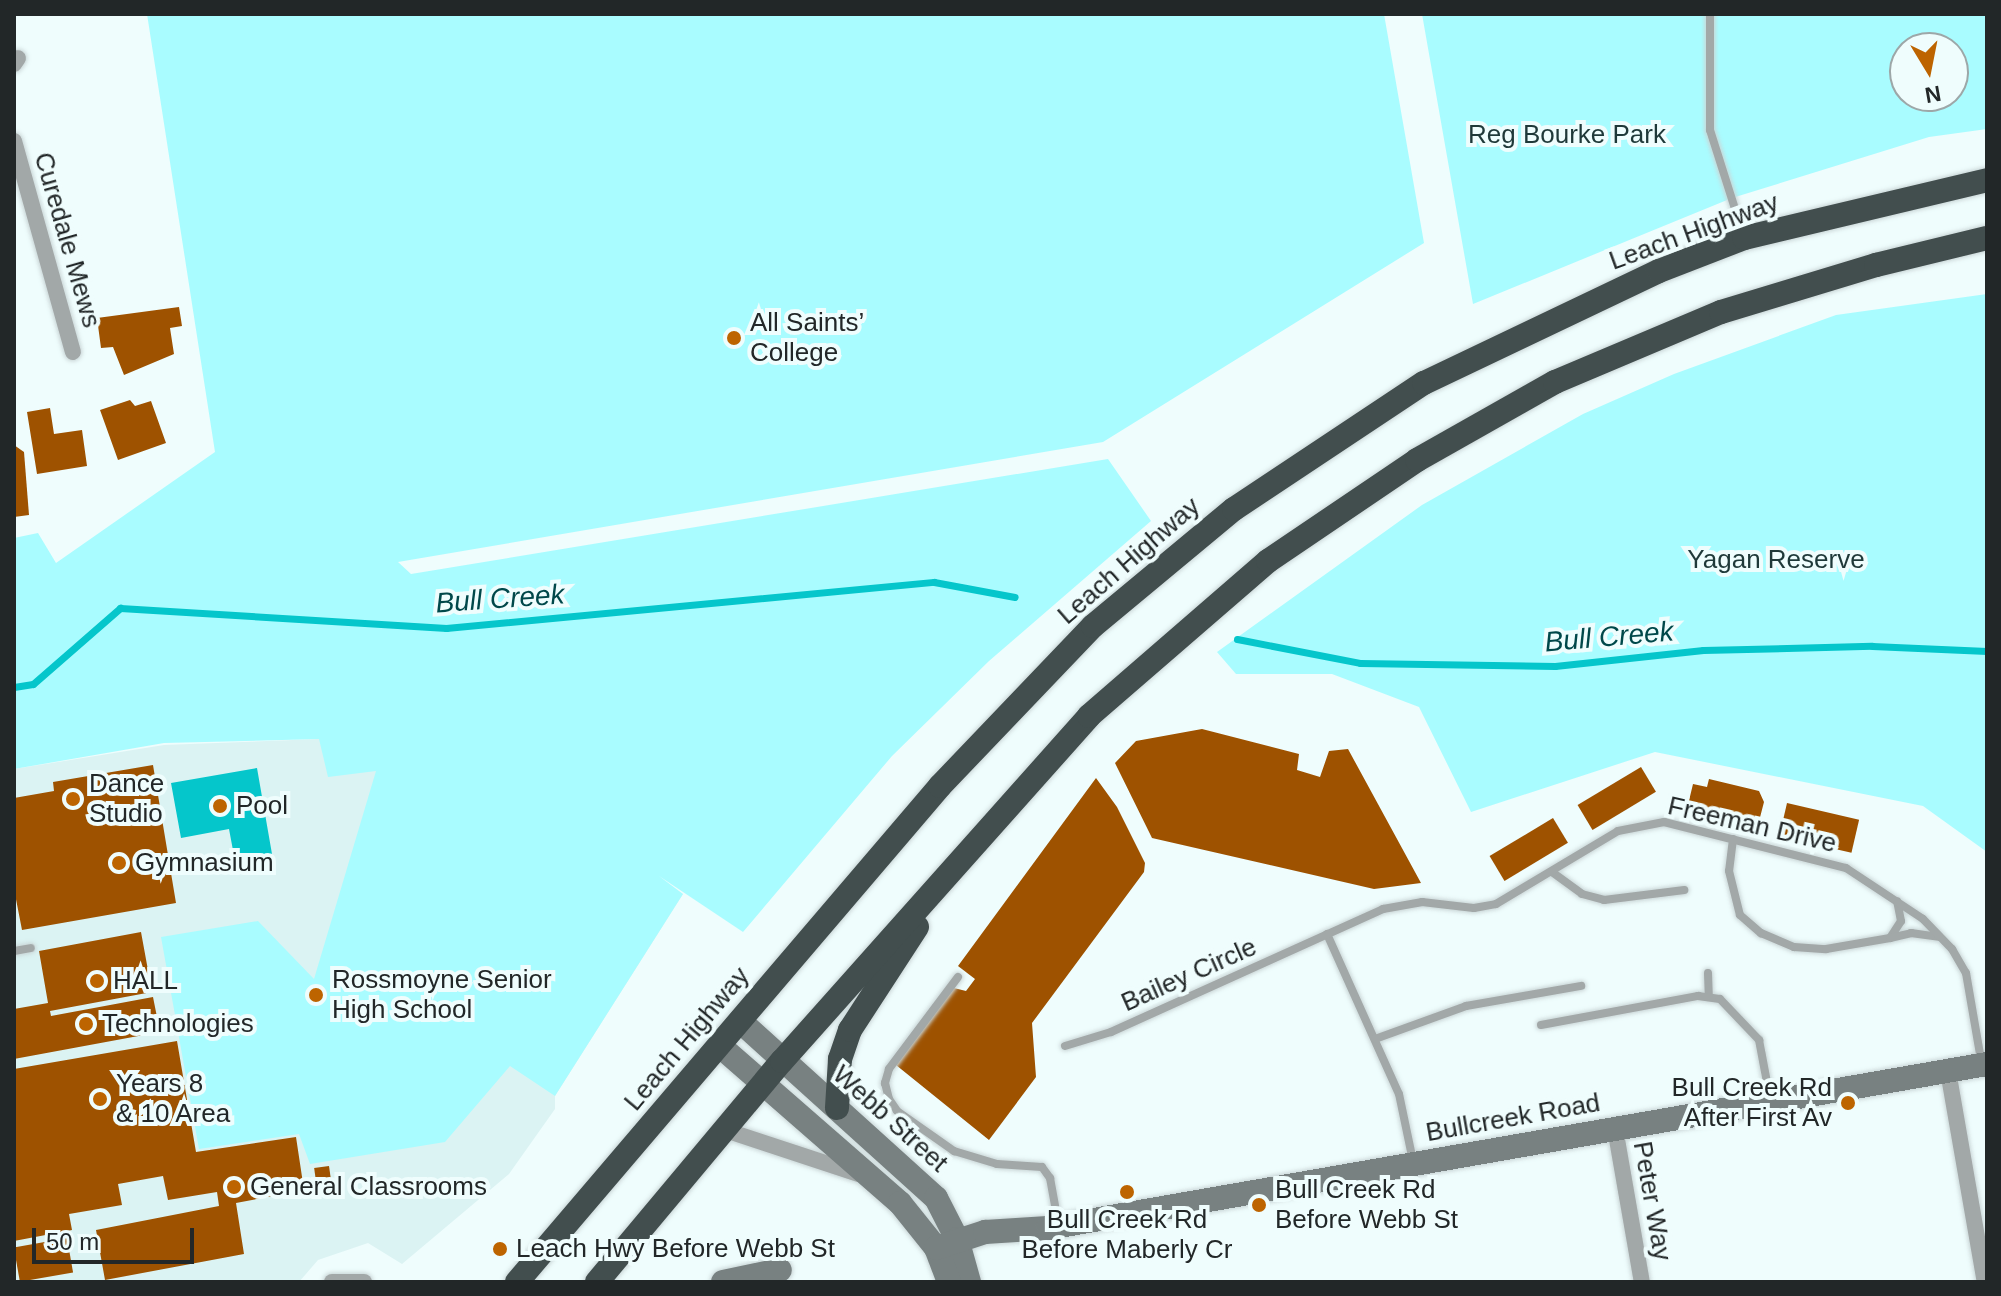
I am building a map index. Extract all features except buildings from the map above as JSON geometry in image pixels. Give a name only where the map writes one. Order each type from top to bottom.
[{"type":"highway","name":"Leach Highway","points":[[517,1282],[940,786],[1093,626],[1234,509],[1424,383],[1550,319],[1744,238],[1987,180]]},
{"type":"highway","points":[[597,1282],[782,1061],[1089,716],[1196,620],[1268,561],[1430,452],[1555,382],[1721,312],[1876,265],[1987,238]]},
{"type":"highway","points":[[837,1108],[840,1059],[850,1030],[982,833]]},
{"type":"street","name":"Curedale Mews","points":[[14,141],[73,352]]},
{"type":"street","name":"Webb Street","points":[[740,1021],[920,1180],[950,1258]]},
{"type":"street","name":"Webb Street","points":[[720,1046],[900,1203],[969,1282]]},
{"type":"street","name":"Bullcreek Road","points":[[950,1258],[1026,1226],[1053,1226],[1984,1065]]},
{"type":"street","points":[[1948,1071],[1985,1282]]},
{"type":"street","name":"Peter Way","points":[[1615,1128],[1642,1282]]},
{"type":"street","name":"Webb Street","points":[[725,1130],[868,1177]]},
{"type":"street","points":[[723,1282],[780,1270]]},
{"type":"street","points":[[332,1282],[364,1282]]},
{"type":"lane","points":[[1710,14],[1710,130],[1744,238]]},
{"type":"lane","name":"Freeman Drive","points":[[1327,934],[1404,903],[1485,908],[1640,823],[1664,822],[1846,868],[1897,900],[1939,937],[1966,973],[1984,1065]]},
{"type":"lane","points":[[1733,839],[1729,871],[1738,911],[1761,933],[1808,950],[1911,933],[1939,937]]},
{"type":"lane","points":[[1552,872],[1582,894],[1604,900],[1684,890]]},
{"type":"lane","points":[[1890,938],[1901,921],[1897,900]]},
{"type":"lane","points":[[1327,934],[1399,1094],[1413,1163]]},
{"type":"lane","name":"Bailey Circle","points":[[1065,1046],[1111,1032],[1327,934]]},
{"type":"lane","points":[[14,951],[31,948]]},
{"type":"lane","points":[[1708,973],[1709,996]]},
{"type":"lane","points":[[958,977],[889,1069],[889,1099],[897,1111],[954,1151],[1004,1166],[1042,1167],[1050,1178],[1053,1226]]},
{"type":"lane","points":[[1375,1039],[1466,1006],[1581,986]]},
{"type":"lane","points":[[1541,1025],[1709,996],[1720,999],[1752,1028],[1761,1046],[1771,1102]]},
{"type":"shaded area","name":"Rossmoyne Senior High School","points":[[319,739],[683,894],[555,1096],[555,1109],[509,1174],[402,1264],[368,1243],[318,1260],[299,1282],[14,1282],[14,769],[164,745]]},
{"type":"shaded area","name":"Pool","points":[[257,768],[272,854],[235,861],[229,829],[181,838],[171,783]]},
{"type":"green space","points":[[147,14],[1384,14],[1424,243],[1103,442],[398,562],[411,574],[1108,459],[1151,521],[989,661],[892,756],[743,932],[659,876],[683,894],[555,1096],[510,1066],[445,1142],[310,1164],[299,1134],[199,1149],[161,937],[258,921],[314,979],[376,771],[328,777],[319,739],[164,743],[14,769],[14,538],[38,533],[56,563],[215,452]]},
{"type":"green space","name":"Reg Bourke Park","points":[[1422,14],[1987,14],[1987,129],[1929,137],[1732,198],[1473,304]]},
{"type":"green space","name":"Yagan Reserve","points":[[1987,294],[1987,852],[1923,806],[1655,752],[1471,812],[1419,707],[1332,674],[1236,674],[1217,652],[1422,505],[1583,414],[1674,374],[1836,315]]},
{"type":"waterway","name":"Bull Creek","points":[[14,687],[33,684],[120,608],[446,628],[934,582],[1015,597]]},
{"type":"waterway","name":"Bull Creek","points":[[1237,639],[1360,663],[1555,666],[1703,650],[1872,646],[1987,651]]},
{"type":"place","name":"All Saints’ College","points":[[734,338]]},
{"type":"place","name":"Dance Studio","points":[[73,799]]},
{"type":"place","name":"Pool","points":[[220,806]]},
{"type":"place","name":"Gymnasium","points":[[119,863]]},
{"type":"place","name":"HALL","points":[[97,981]]},
{"type":"place","name":"Rossmoyne Senior High School","points":[[316,995]]},
{"type":"place","name":"Technologies","points":[[86,1024]]},
{"type":"place","name":"Years 8 & 10 Area","points":[[100,1099]]},
{"type":"place","name":"Bull Creek Rd After First Av","points":[[1848,1103]]},
{"type":"place","name":"General Classrooms","points":[[234,1187]]},
{"type":"place","name":"Bull Creek Rd Before Maberly Cr","points":[[1127,1192]]},
{"type":"place","name":"Bull Creek Rd Before Webb St","points":[[1259,1205]]},
{"type":"place","name":"Leach Hwy Before Webb St","points":[[500,1249]]}]
